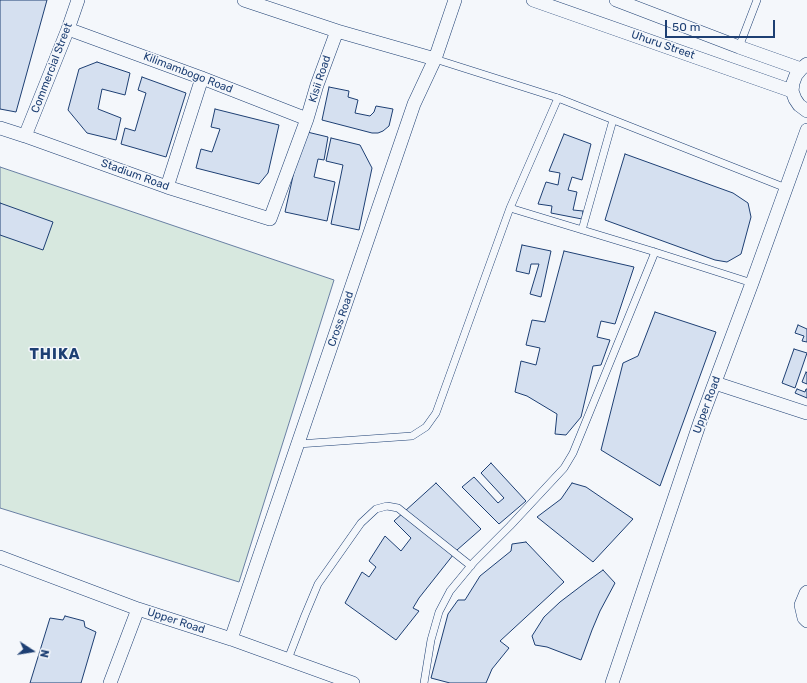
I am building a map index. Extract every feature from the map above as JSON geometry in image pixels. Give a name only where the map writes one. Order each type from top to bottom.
[{"type":"street","name":"Commercial Street","points":[[25,136],[68,29],[78,0]]},
{"type":"street","points":[[244,0],[337,30],[435,59]]},
{"type":"street","name":"Cross Road","points":[[231,639],[414,104],[435,59],[455,0]]},
{"type":"street","name":"Uhuru Street","points":[[533,0],[792,91]]},
{"type":"street","points":[[616,0],[739,47],[804,66],[796,75],[792,91],[799,105],[807,111]]},
{"type":"street","name":"Kilimambogo Road","points":[[68,29],[202,78],[307,119]]},
{"type":"street","name":"Kisii Road","points":[[270,219],[307,119],[317,85],[337,30]]},
{"type":"street","points":[[167,187],[202,78]]},
{"type":"street","name":"Stadium Road","points":[[0,128],[167,187],[270,219]]},
{"type":"street","name":"Upper Road","points":[[612,683],[700,422],[807,130]]},
{"type":"street","points":[[715,382],[807,413]]},
{"type":"street","name":"Upper Road","points":[[0,558],[138,609],[231,639],[354,683]]},
{"type":"street","points":[[807,592],[801,605],[804,618],[807,621]]},
{"type":"street","points":[[110,683],[138,609]]},
{"type":"lane","points":[[739,47],[757,0]]},
{"type":"lane","points":[[435,59],[558,98],[786,188]]},
{"type":"lane","points":[[298,444],[412,436],[426,427],[436,413],[510,208],[558,98]]},
{"type":"lane","points":[[582,230],[613,120]]},
{"type":"lane","points":[[510,208],[752,283]]},
{"type":"lane","points":[[424,683],[431,640],[439,612],[450,592],[471,566],[564,468],[573,453],[655,252]]},
{"type":"lane","points":[[288,659],[318,584],[361,523],[376,509],[387,506],[398,508],[471,566]]},
{"type":"shaded area","points":[[0,167],[334,280],[239,582],[0,508]]},
{"type":"building","points":[[0,0],[47,0],[16,112],[0,109]]},
{"type":"building","points":[[97,62],[130,73],[125,95],[102,89],[98,109],[121,118],[116,140],[87,133],[68,110],[79,69]]},
{"type":"building","points":[[142,77],[186,93],[166,157],[121,144],[125,128],[135,131],[146,93],[138,90]]},
{"type":"building","points":[[329,87],[349,91],[348,97],[358,100],[355,113],[370,116],[374,112],[376,106],[393,109],[389,126],[383,131],[372,133],[322,120]]},
{"type":"building","points":[[215,109],[279,125],[268,173],[259,184],[196,168],[201,149],[212,152],[220,129],[211,127]]},
{"type":"building","points":[[303,131],[328,137],[324,160],[318,159],[314,177],[335,182],[327,221],[285,212]]},
{"type":"building","points":[[564,134],[591,144],[582,180],[572,177],[568,190],[577,192],[573,210],[583,211],[582,219],[551,213],[552,206],[538,204],[546,182],[558,185],[560,173],[549,171]]},
{"type":"building","points":[[331,138],[360,145],[372,168],[359,230],[331,224],[343,165],[326,161]]},
{"type":"building","points":[[625,154],[733,193],[748,203],[751,217],[741,254],[727,262],[715,260],[605,220]]},
{"type":"building","points":[[0,203],[53,222],[43,250],[0,235]]},
{"type":"building","points":[[522,245],[551,251],[541,297],[530,294],[539,264],[531,264],[529,274],[516,271]]},
{"type":"building","points":[[564,251],[634,267],[615,324],[601,321],[597,337],[610,340],[601,365],[593,366],[581,417],[566,435],[555,434],[557,414],[527,396],[515,392],[521,361],[536,365],[540,348],[526,345],[532,320],[545,322]]},
{"type":"building","points":[[655,312],[716,332],[660,486],[601,450],[623,363],[638,356]]},
{"type":"building","points":[[798,325],[807,329],[807,342],[802,341],[804,336],[795,333]]},
{"type":"building","points":[[794,349],[807,353],[795,388],[782,383]]},
{"type":"building","points":[[806,372],[807,373],[807,384],[802,382]]},
{"type":"building","points":[[797,389],[805,392],[807,389],[807,398],[795,393]]},
{"type":"building","points":[[491,463],[526,501],[499,524],[462,487],[474,477],[498,503],[504,498],[481,473]]},
{"type":"building","points":[[436,483],[481,529],[457,550],[419,598],[413,608],[419,611],[396,640],[345,603],[362,572],[369,577],[376,567],[369,561],[385,536],[401,551],[411,538],[394,521]]},
{"type":"building","points":[[572,483],[586,487],[633,519],[593,562],[537,517],[561,499]]},
{"type":"building","points":[[526,542],[564,582],[500,641],[509,648],[492,669],[486,683],[450,683],[431,678],[448,614],[458,600],[465,600],[480,576],[511,551],[512,544]]},
{"type":"building","points":[[603,570],[615,583],[600,611],[581,660],[547,647],[535,645],[532,636],[544,617],[560,602]]},
{"type":"building","points":[[65,616],[84,621],[85,627],[96,632],[81,683],[30,683],[50,618],[63,620]]},
{"type":"district","name":"THIKA","points":[[55,355]]}]
